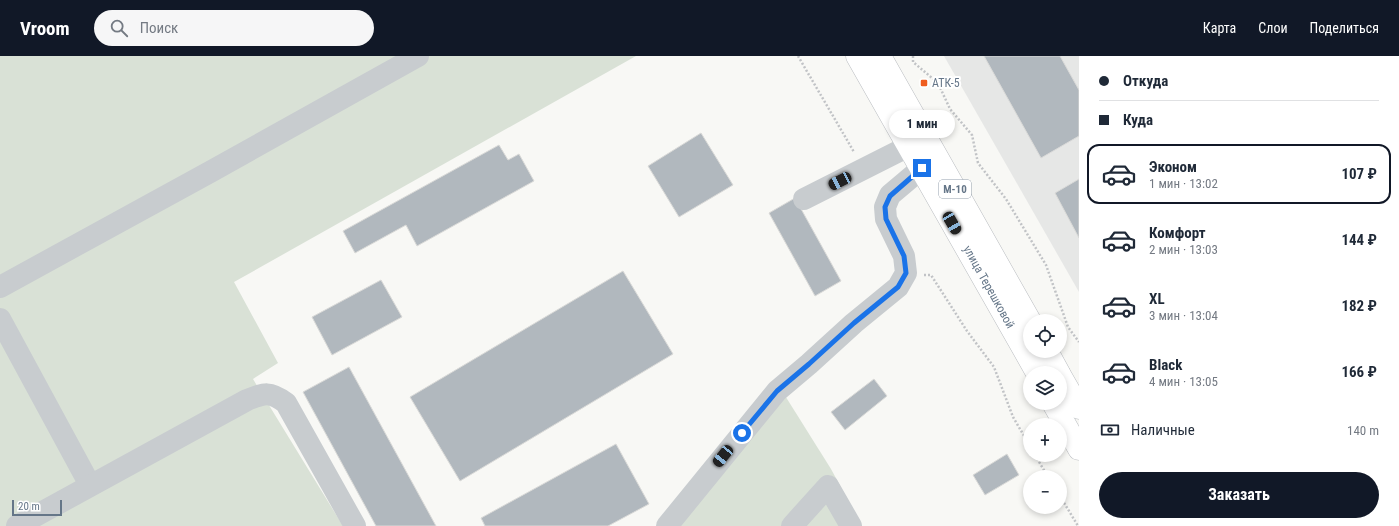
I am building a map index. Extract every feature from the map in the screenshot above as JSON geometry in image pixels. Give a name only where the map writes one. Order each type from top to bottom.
[{"type":"highway","name":"улица Терешковой","points":[[857,56],[922,168],[1033,366]]},
{"type":"highway","name":"улица Терешковой","points":[[880,56],[1026,314]]},
{"type":"highway","points":[[1067,387],[1079,408]]},
{"type":"highway","points":[[1057,410],[1079,449]]},
{"type":"street","points":[[0,286],[210,172],[418,56]]},
{"type":"street","points":[[804,199],[909,146]]},
{"type":"street","points":[[667,526],[777,391],[854,323],[898,287],[906,273],[904,256],[886,219],[885,207],[890,196],[922,168]]},
{"type":"street","points":[[0,319],[90,485]]},
{"type":"street","points":[[17,526],[247,400],[263,394],[275,395],[286,403],[355,526]]},
{"type":"street","points":[[792,526],[828,486],[851,526]]},
{"type":"path","points":[[798,56],[864,168]]},
{"type":"path","points":[[913,56],[913,62],[938,83],[950,109],[972,135],[978,163],[1006,198],[1046,265],[1068,327],[1079,342]]},
{"type":"path","points":[[906,273],[931,275],[967,331],[994,367],[1012,417],[1023,435]]},
{"type":"path","points":[[1067,508],[1078,526]]},
{"type":"shaded area","points":[[0,56],[636,56],[234,282],[278,363],[253,379],[343,526],[0,526]]},
{"type":"shaded area","points":[[944,56],[1079,56],[1079,292]]},
{"type":"shaded area","points":[[784,394],[831,469],[862,526],[676,526]]},
{"type":"building","points":[[984,56],[1060,56],[1079,90],[1079,136],[1041,158]]},
{"type":"building","points":[[701,133],[733,185],[679,217],[648,166]]},
{"type":"building","points":[[499,145],[508,160],[519,154],[534,181],[417,246],[406,225],[355,253],[343,231]]},
{"type":"building","points":[[1079,179],[1079,238],[1055,193]]},
{"type":"building","points":[[795,198],[841,281],[815,296],[769,213]]},
{"type":"building","points":[[623,271],[673,354],[460,481],[410,397]]},
{"type":"building","points":[[381,280],[402,317],[332,355],[312,317]]},
{"type":"building","points":[[349,367],[436,526],[376,526],[303,392]]},
{"type":"building","points":[[874,379],[887,396],[845,430],[831,412]]},
{"type":"building","points":[[616,444],[649,504],[608,526],[485,526],[481,518]]},
{"type":"building","points":[[1007,454],[1019,475],[985,495],[973,475]]},
{"type":"place","name":"АТК-5","points":[[924,83]]},
{"type":"route","points":[[742,433],[777,391],[854,323],[898,287],[906,273],[904,256],[886,219],[885,207],[890,196],[922,168]]}]
